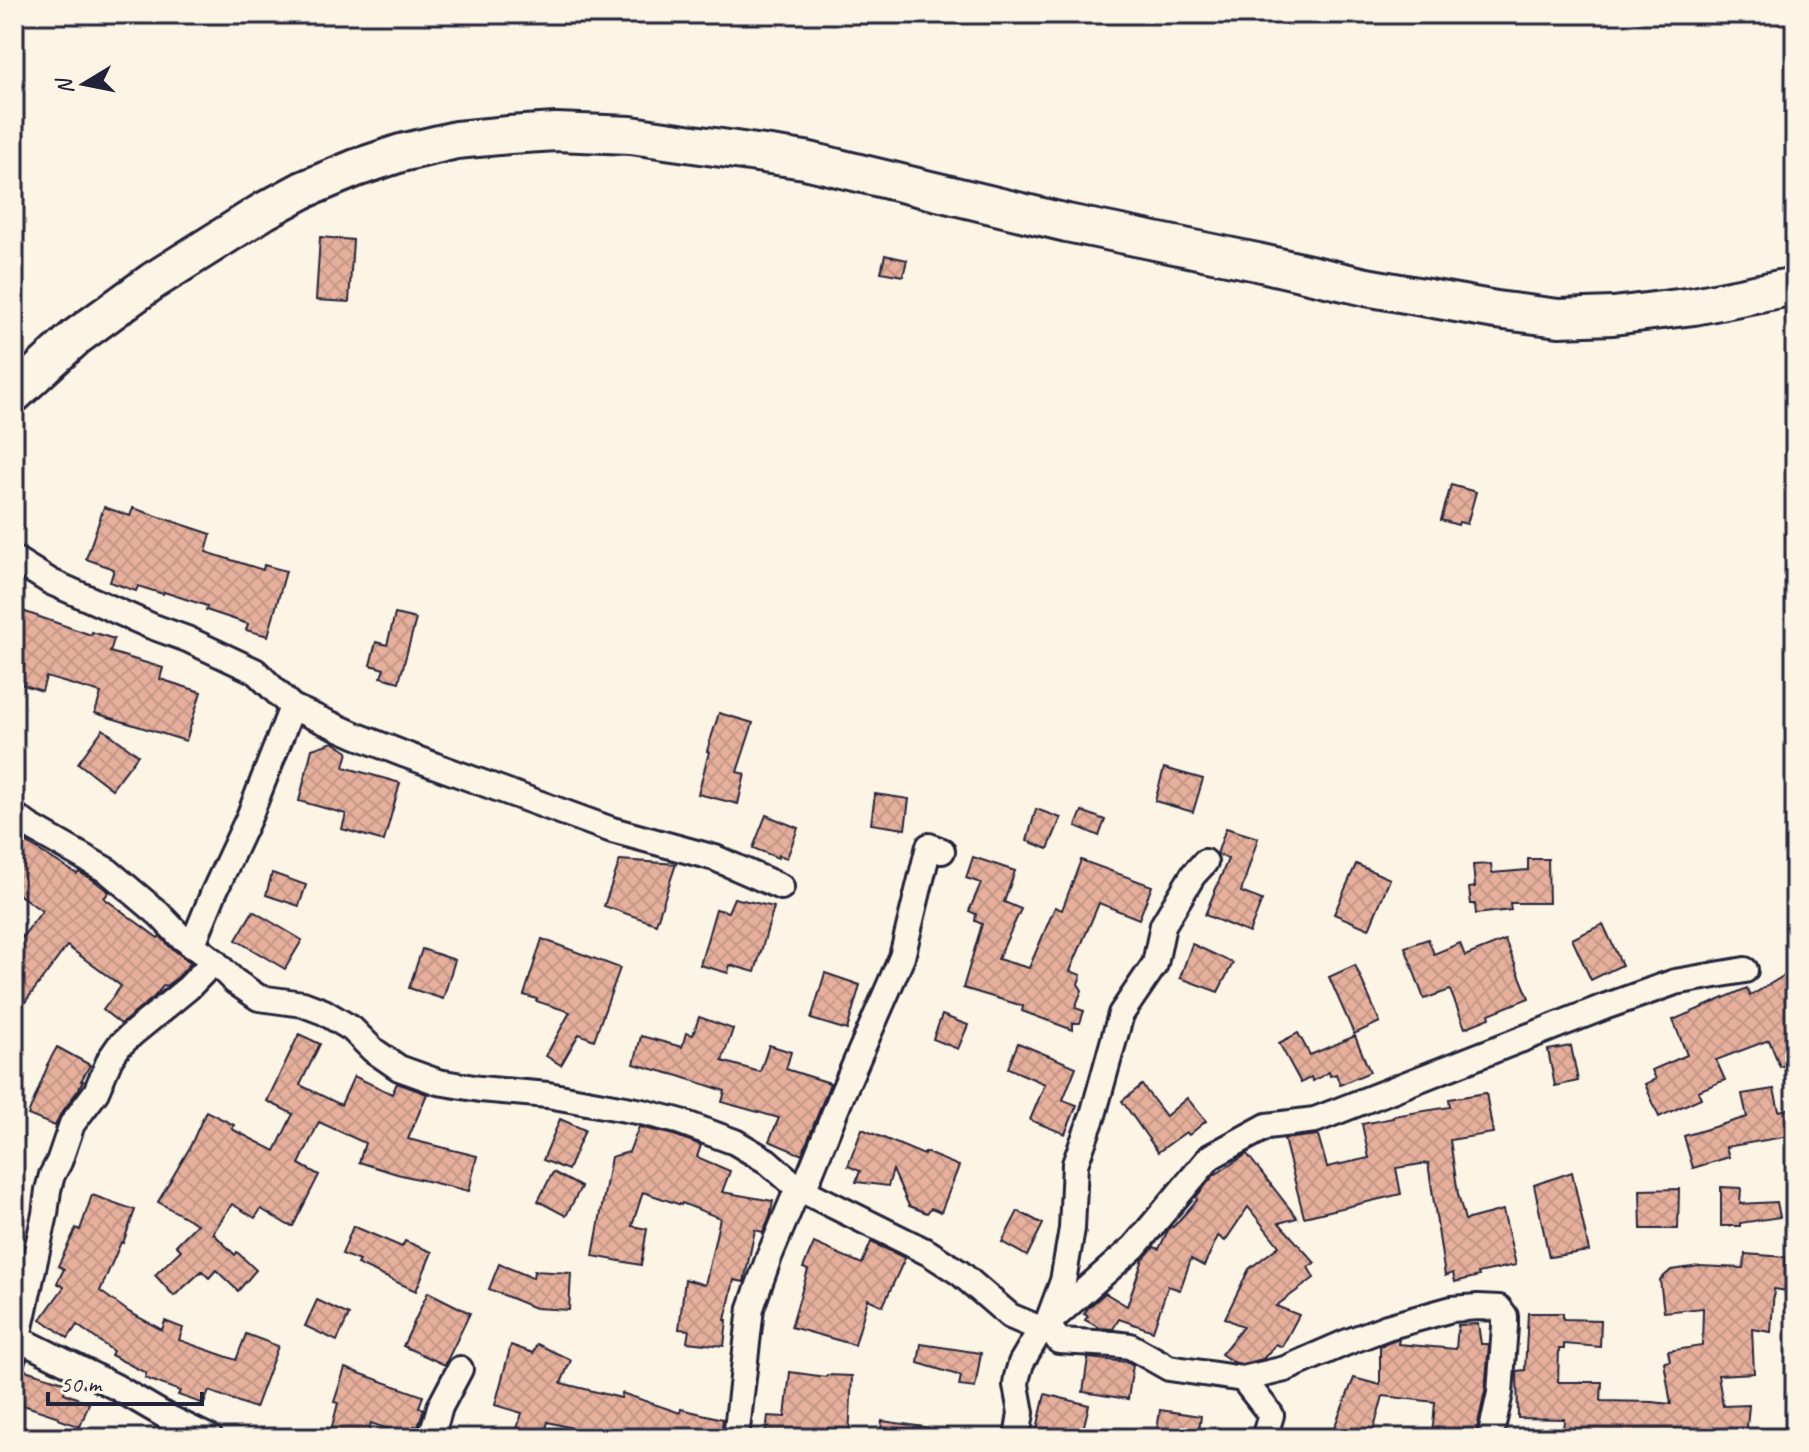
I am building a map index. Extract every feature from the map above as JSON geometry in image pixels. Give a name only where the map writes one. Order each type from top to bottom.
[{"type":"street","points":[[14,394],[76,337],[153,281],[303,190],[401,153],[456,140],[556,132],[631,135],[805,160],[1052,220],[1366,287],[1559,318],[1613,316],[1680,308],[1795,286]]},
{"type":"street","points":[[14,559],[51,582],[255,671],[292,707],[355,735],[612,830],[715,858],[781,887]]},
{"type":"street","points":[[192,946],[249,817],[292,707]]},
{"type":"street","points":[[14,815],[108,871],[192,946],[259,998],[303,1004],[324,1012],[352,1029],[373,1050],[399,1068],[438,1082],[598,1103],[678,1121],[735,1142],[767,1161],[800,1189],[929,1253],[960,1273],[1010,1316],[1044,1327],[1059,1341],[1130,1346],[1169,1368],[1243,1379],[1285,1369],[1387,1327],[1452,1309],[1499,1308],[1505,1316],[1504,1340],[1500,1393],[1490,1438]]},
{"type":"street","points":[[736,1438],[751,1308],[769,1257],[902,957],[929,846],[942,851]]},
{"type":"street","points":[[1017,1438],[1021,1413],[1017,1377],[1021,1363],[1044,1327],[1063,1281],[1072,1229],[1075,1164],[1093,1115],[1121,1014],[1155,964],[1163,925],[1193,875],[1205,862]]},
{"type":"street","points":[[210,1438],[116,1387],[16,1347],[48,1190],[72,1124],[96,1092],[119,1046],[188,988],[214,961]]},
{"type":"street","points":[[1044,1327],[1134,1247],[1210,1157],[1267,1126],[1315,1120],[1675,982],[1745,970]]},
{"type":"street","points":[[431,1438],[440,1407],[460,1369]]},
{"type":"street","points":[[1243,1379],[1271,1415],[1264,1438]]},
{"type":"building","points":[[320,237],[353,240],[349,302],[316,300]]},
{"type":"building","points":[[885,255],[907,260],[903,276],[881,272]]},
{"type":"building","points":[[1451,485],[1476,492],[1467,524],[1441,520]]},
{"type":"building","points":[[104,507],[130,516],[133,508],[211,534],[206,552],[263,570],[264,565],[286,571],[268,636],[246,630],[248,624],[206,610],[207,606],[164,592],[138,586],[136,591],[110,582],[114,569],[86,559]]},
{"type":"building","points":[[14,608],[91,635],[92,632],[114,639],[110,652],[163,668],[160,679],[201,692],[186,741],[95,713],[101,693],[46,677],[42,691],[18,683],[24,664],[14,661]]},
{"type":"building","points":[[395,614],[416,619],[399,682],[381,677],[384,669],[370,665],[376,642],[387,645]]},
{"type":"building","points":[[719,713],[753,723],[737,772],[745,774],[738,804],[698,794]]},
{"type":"building","points":[[103,729],[138,755],[112,789],[78,763]]},
{"type":"building","points":[[333,742],[348,752],[344,767],[400,783],[384,841],[342,829],[346,814],[299,801],[312,749]]},
{"type":"building","points":[[1164,768],[1203,779],[1193,812],[1155,801]]},
{"type":"building","points":[[875,794],[909,799],[905,829],[871,824]]},
{"type":"building","points":[[1036,809],[1061,818],[1048,849],[1027,841]]},
{"type":"building","points":[[1082,811],[1105,820],[1099,836],[1076,826]]},
{"type":"building","points":[[766,815],[798,828],[787,858],[779,855],[778,858],[753,848]]},
{"type":"building","points":[[1226,828],[1258,838],[1241,892],[1262,900],[1249,933],[1205,915],[1228,859],[1217,854]]},
{"type":"building","points":[[24,841],[77,874],[79,872],[92,879],[109,892],[104,898],[158,938],[160,936],[191,963],[121,1024],[103,1010],[121,986],[67,946],[14,1017],[14,948],[42,911],[14,891],[14,856]]},
{"type":"building","points":[[973,857],[1015,871],[1004,902],[1021,909],[998,959],[1029,968],[1055,907],[1062,910],[1081,860],[1152,886],[1139,919],[1099,903],[1070,971],[1081,975],[1078,984],[1082,990],[1075,1008],[1084,1011],[1080,1023],[1073,1023],[1073,1030],[1022,1011],[1023,1006],[963,988],[982,924],[975,921],[976,914],[969,911],[981,883],[966,878]]},
{"type":"building","points":[[1528,859],[1548,859],[1549,903],[1510,903],[1511,910],[1476,914],[1469,888],[1475,887],[1473,865],[1491,864],[1492,873],[1528,870]]},
{"type":"building","points":[[620,860],[676,864],[656,924],[604,906]]},
{"type":"building","points":[[1356,864],[1390,879],[1369,929],[1334,914]]},
{"type":"building","points":[[272,873],[306,885],[299,906],[266,895]]},
{"type":"building","points":[[734,898],[774,907],[755,972],[730,965],[728,973],[700,965],[716,909],[728,912]]},
{"type":"building","points":[[253,911],[302,940],[285,969],[236,940]]},
{"type":"building","points":[[1603,924],[1622,965],[1591,980],[1572,939]]},
{"type":"building","points":[[542,939],[620,968],[594,1040],[579,1034],[561,1065],[546,1056],[570,1012],[524,995]]},
{"type":"building","points":[[1428,939],[1434,954],[1460,943],[1465,956],[1505,940],[1529,998],[1489,1014],[1490,1018],[1465,1028],[1450,990],[1424,999],[1405,947]]},
{"type":"building","points":[[1192,944],[1233,963],[1218,992],[1180,978]]},
{"type":"building","points":[[422,949],[455,960],[443,999],[409,988]]},
{"type":"building","points":[[1355,965],[1380,1022],[1354,1034],[1329,977]]},
{"type":"building","points":[[1795,969],[1795,1018],[1789,1019],[1795,1034],[1795,1061],[1780,1067],[1769,1040],[1716,1060],[1725,1080],[1698,1091],[1701,1098],[1659,1117],[1645,1084],[1656,1079],[1652,1070],[1687,1055],[1673,1020],[1747,988],[1750,996]]},
{"type":"building","points":[[825,973],[860,985],[847,1030],[811,1019]]},
{"type":"building","points":[[942,1015],[968,1025],[958,1049],[933,1039]]},
{"type":"building","points":[[699,1017],[733,1029],[722,1061],[760,1072],[769,1045],[791,1052],[786,1069],[830,1083],[802,1155],[769,1141],[779,1118],[722,1102],[725,1091],[634,1064],[641,1036],[682,1047],[686,1033],[693,1035]]},
{"type":"building","points":[[1298,1033],[1310,1055],[1355,1036],[1370,1072],[1340,1085],[1336,1074],[1330,1076],[1329,1072],[1313,1081],[1311,1077],[1301,1083],[1279,1043]]},
{"type":"building","points":[[299,1034],[320,1044],[300,1085],[341,1105],[354,1076],[392,1094],[397,1083],[427,1094],[408,1139],[477,1156],[469,1191],[359,1162],[365,1143],[319,1122],[299,1164],[319,1175],[293,1226],[261,1209],[255,1218],[232,1204],[213,1233],[256,1270],[238,1291],[216,1270],[209,1278],[202,1271],[174,1296],[155,1275],[181,1250],[176,1245],[197,1224],[158,1202],[189,1149],[206,1111],[234,1125],[232,1129],[275,1151],[293,1114],[267,1101]]},
{"type":"building","points":[[1018,1043],[1076,1067],[1063,1100],[1077,1105],[1065,1134],[1030,1120],[1045,1084],[1008,1068]]},
{"type":"building","points":[[1571,1046],[1578,1081],[1555,1086],[1548,1050]]},
{"type":"building","points":[[57,1047],[90,1065],[79,1089],[55,1126],[28,1115]]},
{"type":"building","points":[[1142,1085],[1166,1116],[1187,1098],[1206,1121],[1189,1135],[1186,1132],[1158,1152],[1122,1101]]},
{"type":"building","points":[[1774,1089],[1779,1111],[1795,1107],[1795,1135],[1726,1147],[1729,1157],[1693,1168],[1684,1136],[1747,1117],[1742,1094]]},
{"type":"building","points":[[1486,1093],[1493,1133],[1450,1140],[1458,1194],[1465,1220],[1503,1210],[1516,1265],[1478,1273],[1479,1276],[1455,1282],[1453,1273],[1445,1276],[1428,1163],[1396,1168],[1401,1194],[1304,1217],[1284,1139],[1318,1135],[1327,1167],[1369,1158],[1362,1124],[1450,1107],[1449,1099]]},
{"type":"building","points":[[560,1119],[585,1130],[568,1170],[543,1160]]},
{"type":"building","points":[[639,1127],[701,1145],[697,1157],[730,1171],[722,1192],[773,1201],[763,1232],[755,1230],[744,1282],[734,1280],[725,1320],[724,1346],[687,1342],[689,1330],[679,1329],[685,1279],[705,1285],[720,1218],[643,1192],[632,1226],[647,1229],[641,1265],[593,1256],[611,1157],[629,1152]]},
{"type":"building","points":[[862,1129],[959,1166],[941,1212],[931,1208],[927,1213],[909,1206],[893,1170],[888,1186],[856,1182],[860,1171],[848,1166]]},
{"type":"building","points":[[1247,1154],[1297,1218],[1279,1223],[1315,1263],[1308,1267],[1314,1278],[1276,1306],[1299,1315],[1282,1347],[1276,1344],[1263,1359],[1242,1364],[1221,1354],[1243,1327],[1225,1318],[1249,1269],[1279,1246],[1248,1207],[1225,1241],[1218,1236],[1204,1266],[1191,1259],[1180,1290],[1168,1286],[1153,1331],[1119,1319],[1113,1329],[1100,1328],[1085,1320],[1088,1316],[1084,1314],[1088,1308],[1105,1293],[1127,1306],[1143,1259],[1154,1247],[1159,1249],[1168,1230],[1197,1200],[1196,1197],[1213,1176]]},
{"type":"building","points":[[553,1172],[581,1187],[566,1216],[538,1201]]},
{"type":"building","points":[[1572,1172],[1589,1251],[1549,1257],[1534,1185]]},
{"type":"building","points":[[1721,1187],[1741,1188],[1740,1204],[1777,1202],[1780,1217],[1740,1223],[1740,1226],[1721,1226]]},
{"type":"building","points":[[1679,1189],[1678,1229],[1641,1229],[1640,1190]]},
{"type":"building","points":[[92,1195],[135,1210],[100,1291],[162,1330],[165,1321],[183,1328],[179,1340],[236,1360],[246,1334],[278,1346],[255,1408],[209,1391],[204,1404],[178,1395],[180,1391],[145,1378],[146,1373],[111,1355],[113,1351],[77,1325],[68,1338],[41,1319],[64,1287],[57,1283],[64,1269],[58,1266],[76,1228],[80,1230]]},
{"type":"building","points":[[1018,1211],[1043,1224],[1027,1256],[1002,1242]]},
{"type":"building","points":[[353,1226],[402,1247],[405,1241],[432,1252],[416,1291],[342,1254]]},
{"type":"building","points":[[871,1242],[905,1258],[883,1306],[868,1299],[855,1345],[791,1327],[808,1270],[803,1268],[814,1243],[862,1264]]},
{"type":"building","points":[[1745,1254],[1786,1257],[1787,1291],[1774,1289],[1771,1332],[1752,1329],[1754,1373],[1718,1375],[1723,1406],[1749,1405],[1746,1438],[1604,1438],[1605,1434],[1563,1433],[1564,1419],[1518,1418],[1517,1371],[1525,1370],[1528,1313],[1563,1313],[1563,1319],[1601,1320],[1600,1347],[1564,1344],[1564,1349],[1559,1349],[1558,1382],[1602,1382],[1601,1401],[1671,1404],[1664,1362],[1670,1361],[1668,1351],[1702,1346],[1703,1308],[1664,1312],[1660,1280],[1671,1270],[1699,1266],[1743,1268]]},
{"type":"building","points":[[499,1264],[533,1278],[534,1271],[571,1273],[569,1310],[535,1308],[489,1289]]},
{"type":"building","points":[[428,1292],[470,1313],[445,1365],[403,1346]]},
{"type":"building","points":[[317,1300],[349,1315],[337,1341],[305,1326]]},
{"type":"building","points":[[1478,1324],[1481,1344],[1489,1344],[1485,1391],[1475,1438],[1432,1438],[1435,1402],[1383,1396],[1371,1438],[1330,1438],[1354,1378],[1380,1385],[1380,1346],[1399,1339],[1398,1344],[1456,1349],[1458,1325]]},
{"type":"building","points":[[537,1344],[571,1360],[561,1383],[621,1398],[622,1393],[680,1413],[681,1409],[723,1419],[721,1438],[611,1438],[548,1422],[543,1438],[514,1438],[522,1413],[495,1405],[511,1345],[533,1353]]},
{"type":"building","points":[[921,1344],[981,1353],[975,1388],[959,1386],[961,1376],[918,1363]]},
{"type":"building","points":[[1088,1358],[1133,1365],[1128,1399],[1083,1392]]},
{"type":"building","points":[[345,1368],[423,1396],[419,1407],[424,1409],[418,1427],[414,1426],[410,1437],[371,1423],[367,1438],[329,1438],[338,1403],[334,1402]]},
{"type":"building","points":[[25,1370],[67,1383],[64,1393],[89,1403],[80,1427],[14,1402]]},
{"type":"building","points":[[790,1372],[826,1377],[852,1376],[849,1438],[803,1438],[766,1432],[768,1416],[785,1417]]},
{"type":"building","points":[[1045,1394],[1089,1405],[1081,1438],[1035,1438]]},
{"type":"building","points":[[1160,1410],[1201,1416],[1198,1438],[1156,1438]]},
{"type":"building","points":[[882,1421],[932,1428],[932,1438],[880,1438]]}]
